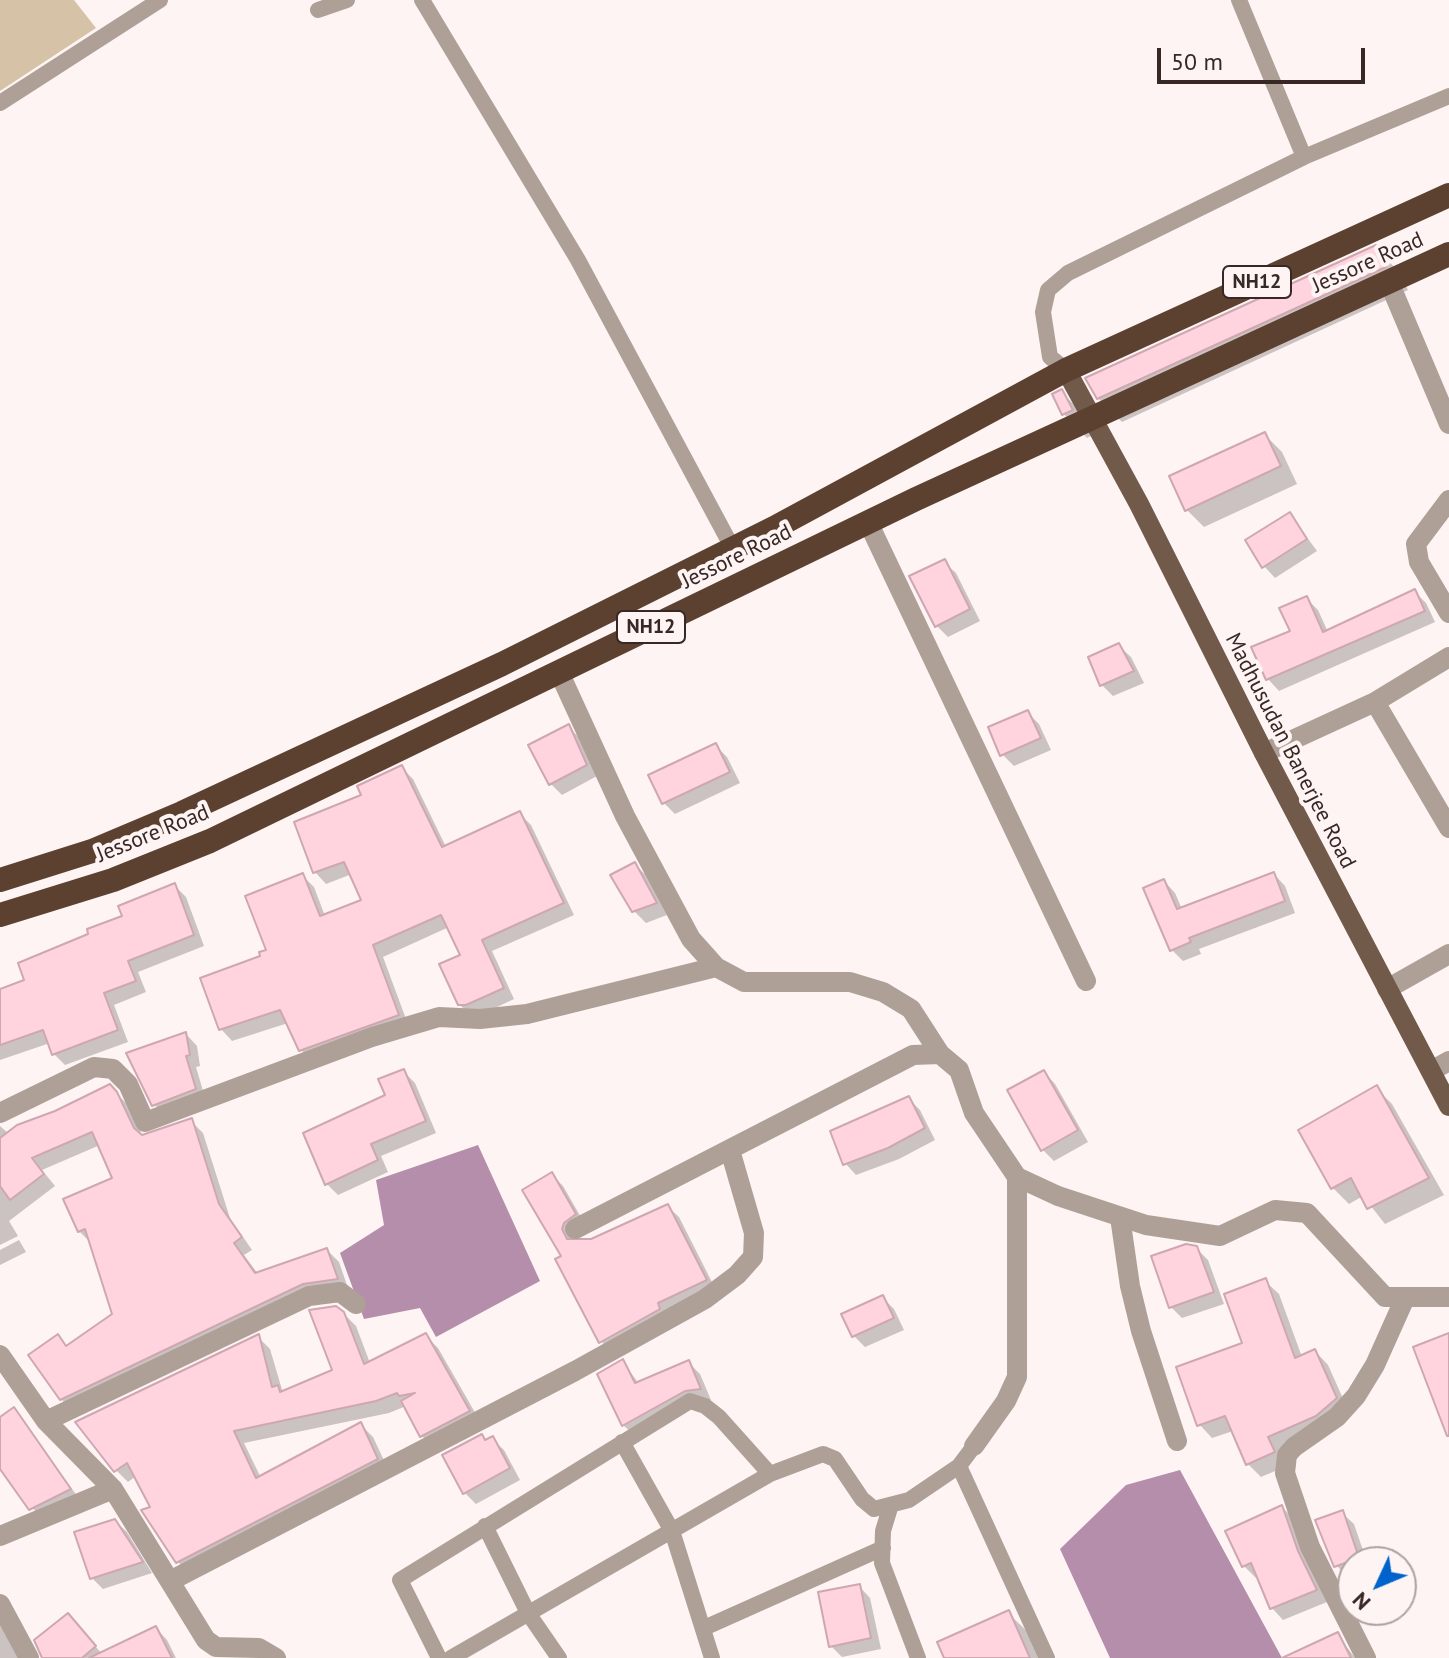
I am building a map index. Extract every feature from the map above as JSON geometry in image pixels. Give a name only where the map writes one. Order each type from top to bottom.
[{"type":"highway","name":"NH12","points":[[0,880],[92,851],[182,813],[502,664],[733,549],[1066,370],[1449,195]]},
{"type":"highway","name":"Jessore Road","points":[[0,915],[113,880],[210,841],[868,522],[1449,254]]},
{"type":"main road","name":"Madhusudan Banerjee Road","points":[[1066,370],[1093,416],[1387,989],[1440,1066],[1449,1106]]},
{"type":"street","points":[[1389,282],[1449,424]]},
{"type":"street","points":[[1449,500],[1416,544],[1419,562],[1449,613]]},
{"type":"street","points":[[868,522],[1086,981]]},
{"type":"street","points":[[1264,753],[1375,702],[1449,657]]},
{"type":"street","points":[[559,672],[625,816],[691,939],[716,967],[744,982],[850,982],[883,992],[911,1009],[940,1054],[959,1070],[974,1113],[1017,1177],[1017,1377],[1006,1401],[974,1446]]},
{"type":"street","points":[[1375,702],[1449,828]]},
{"type":"street","points":[[1387,989],[1449,954]]},
{"type":"street","points":[[0,1113],[94,1067],[113,1069],[128,1084],[145,1122],[372,1037],[439,1017],[480,1019],[527,1014],[716,967]]},
{"type":"street","points":[[575,1229],[913,1055],[940,1054]]},
{"type":"street","points":[[172,1580],[589,1363],[705,1299],[737,1275],[753,1257],[754,1233],[730,1150]]},
{"type":"street","points":[[1017,1177],[1146,1225],[1220,1236],[1275,1210],[1307,1213],[1385,1297],[1449,1297]]},
{"type":"street","points":[[1120,1217],[1134,1301],[1177,1441]]},
{"type":"street","points":[[46,1421],[295,1301],[327,1291],[340,1292],[356,1304]]},
{"type":"street","points":[[1366,1658],[1310,1547],[1285,1473],[1287,1455],[1294,1447],[1337,1417],[1356,1396],[1375,1365],[1405,1298]]},
{"type":"street","points":[[0,1355],[46,1421],[113,1489],[172,1580],[198,1629],[216,1647],[259,1648],[276,1658]]},
{"type":"street","points":[[1,1532],[113,1489]]},
{"type":"street","points":[[0,1604],[29,1658]]},
{"type":"lane","points":[[0,103],[160,0]]},
{"type":"lane","points":[[318,10],[347,0]]},
{"type":"lane","points":[[422,0],[578,260],[733,549]]},
{"type":"lane","points":[[1239,0],[1304,157]]},
{"type":"lane","points":[[1066,370],[1050,357],[1045,328],[1043,301],[1055,283],[1304,157],[1449,96]]},
{"type":"lane","points":[[439,1658],[400,1580],[690,1401],[705,1406],[719,1417],[770,1474]]},
{"type":"lane","points":[[622,1442],[672,1531],[712,1658]]},
{"type":"lane","points":[[451,1658],[770,1474],[823,1454],[835,1459],[862,1499],[874,1509],[890,1508],[909,1500],[959,1466],[974,1446]]},
{"type":"lane","points":[[959,1466],[1047,1658]]},
{"type":"lane","points":[[890,1508],[882,1563],[917,1658]]},
{"type":"lane","points":[[485,1526],[528,1613],[559,1658]]},
{"type":"lane","points":[[704,1628],[883,1548]]},
{"type":"shaded area","points":[[0,0],[74,0],[96,28],[0,91]]},
{"type":"shaded area","points":[[478,1145],[540,1281],[436,1337],[420,1308],[364,1319],[340,1253],[384,1225],[376,1180]]},
{"type":"shaded area","points":[[1180,1470],[1282,1658],[1110,1658],[1060,1549],[1126,1485]]},
{"type":"building","points":[[1376,245],[1386,267],[1097,399],[1085,378]]},
{"type":"building","points":[[1062,389],[1073,410],[1062,415],[1052,394]]},
{"type":"building","points":[[1265,432],[1281,466],[1185,511],[1169,476]]},
{"type":"building","points":[[1290,512],[1307,539],[1262,568],[1245,540]]},
{"type":"building","points":[[945,559],[970,609],[935,627],[909,576]]},
{"type":"building","points":[[1415,589],[1425,611],[1266,680],[1251,647],[1290,631],[1279,608],[1307,596],[1323,632]]},
{"type":"building","points":[[1119,643],[1134,671],[1100,686],[1088,657]]},
{"type":"building","points":[[1028,710],[1041,738],[1000,756],[988,727]]},
{"type":"building","points":[[569,724],[587,765],[549,785],[528,745]]},
{"type":"building","points":[[716,743],[730,772],[662,804],[648,775]]},
{"type":"building","points":[[402,765],[442,847],[520,811],[564,903],[482,940],[504,988],[466,1005],[458,1005],[439,964],[460,955],[441,915],[373,945],[399,1015],[299,1051],[280,1010],[219,1030],[200,978],[260,956],[259,952],[266,950],[245,896],[303,873],[320,916],[361,900],[344,862],[313,873],[294,822],[361,795],[357,786]]},
{"type":"building","points":[[635,862],[657,903],[632,912],[610,875]]},
{"type":"building","points":[[1274,872],[1285,901],[1189,938],[1191,942],[1170,951],[1143,888],[1164,879],[1177,909]]},
{"type":"building","points":[[175,883],[194,935],[128,961],[136,981],[104,993],[118,1030],[52,1055],[43,1030],[0,1045],[0,989],[24,980],[18,963],[88,934],[87,929],[122,916],[118,906]]},
{"type":"building","points":[[186,1032],[190,1055],[186,1056],[196,1089],[152,1106],[126,1053]]},
{"type":"building","points":[[404,1069],[426,1121],[371,1144],[378,1160],[325,1185],[303,1133],[385,1095],[378,1079]]},
{"type":"building","points":[[1044,1070],[1078,1130],[1041,1151],[1007,1090]]},
{"type":"building","points":[[110,1084],[134,1128],[142,1135],[192,1118],[219,1204],[242,1237],[234,1243],[255,1273],[327,1248],[338,1279],[303,1284],[60,1400],[28,1355],[58,1334],[66,1346],[112,1314],[85,1229],[78,1232],[63,1199],[112,1178],[92,1132],[32,1158],[44,1174],[10,1200],[0,1186],[0,1138],[17,1125],[55,1111]]},
{"type":"building","points":[[1377,1085],[1429,1178],[1367,1209],[1351,1178],[1331,1189],[1298,1130]]},
{"type":"building","points":[[909,1096],[925,1128],[888,1148],[843,1165],[830,1131]]},
{"type":"building","points":[[552,1172],[576,1214],[564,1223],[562,1229],[567,1239],[591,1239],[668,1204],[707,1280],[658,1303],[660,1309],[599,1343],[555,1259],[561,1256],[522,1190]]},
{"type":"building","points":[[1186,1244],[1197,1246],[1214,1292],[1169,1308],[1151,1256]]},
{"type":"building","points":[[1266,1278],[1295,1358],[1315,1349],[1337,1398],[1316,1416],[1268,1437],[1275,1452],[1246,1465],[1225,1416],[1197,1426],[1176,1367],[1242,1343],[1224,1294]]},
{"type":"building","points":[[883,1295],[894,1318],[852,1337],[841,1314]]},
{"type":"building","points":[[336,1306],[344,1312],[364,1364],[426,1333],[470,1411],[420,1437],[401,1401],[415,1393],[399,1396],[397,1393],[376,1401],[234,1431],[256,1478],[361,1422],[378,1459],[176,1563],[141,1510],[150,1507],[127,1463],[114,1472],[75,1422],[259,1334],[272,1387],[278,1385],[280,1392],[332,1370],[309,1310]]},
{"type":"building","points":[[1449,1333],[1449,1436],[1447,1436],[1413,1347]]},
{"type":"building","points":[[623,1359],[635,1383],[689,1360],[701,1389],[685,1391],[622,1426],[597,1374]]},
{"type":"building","points":[[14,1407],[71,1489],[29,1510],[0,1469],[0,1417]]},
{"type":"building","points":[[482,1434],[485,1440],[493,1436],[510,1468],[463,1494],[442,1455]]},
{"type":"building","points":[[1282,1505],[1298,1551],[1317,1590],[1270,1609],[1251,1563],[1242,1567],[1225,1531]]},
{"type":"building","points":[[1343,1510],[1355,1546],[1337,1546],[1337,1566],[1334,1567],[1315,1520]]},
{"type":"building","points":[[115,1519],[143,1562],[90,1579],[74,1532]]},
{"type":"building","points":[[860,1584],[871,1638],[829,1647],[818,1592]]},
{"type":"building","points":[[1009,1610],[1030,1658],[944,1658],[937,1642]]},
{"type":"building","points":[[68,1613],[96,1646],[82,1658],[42,1658],[34,1640]]},
{"type":"building","points":[[156,1626],[172,1658],[89,1658]]},
{"type":"building","points":[[1338,1632],[1351,1658],[1282,1658]]}]
